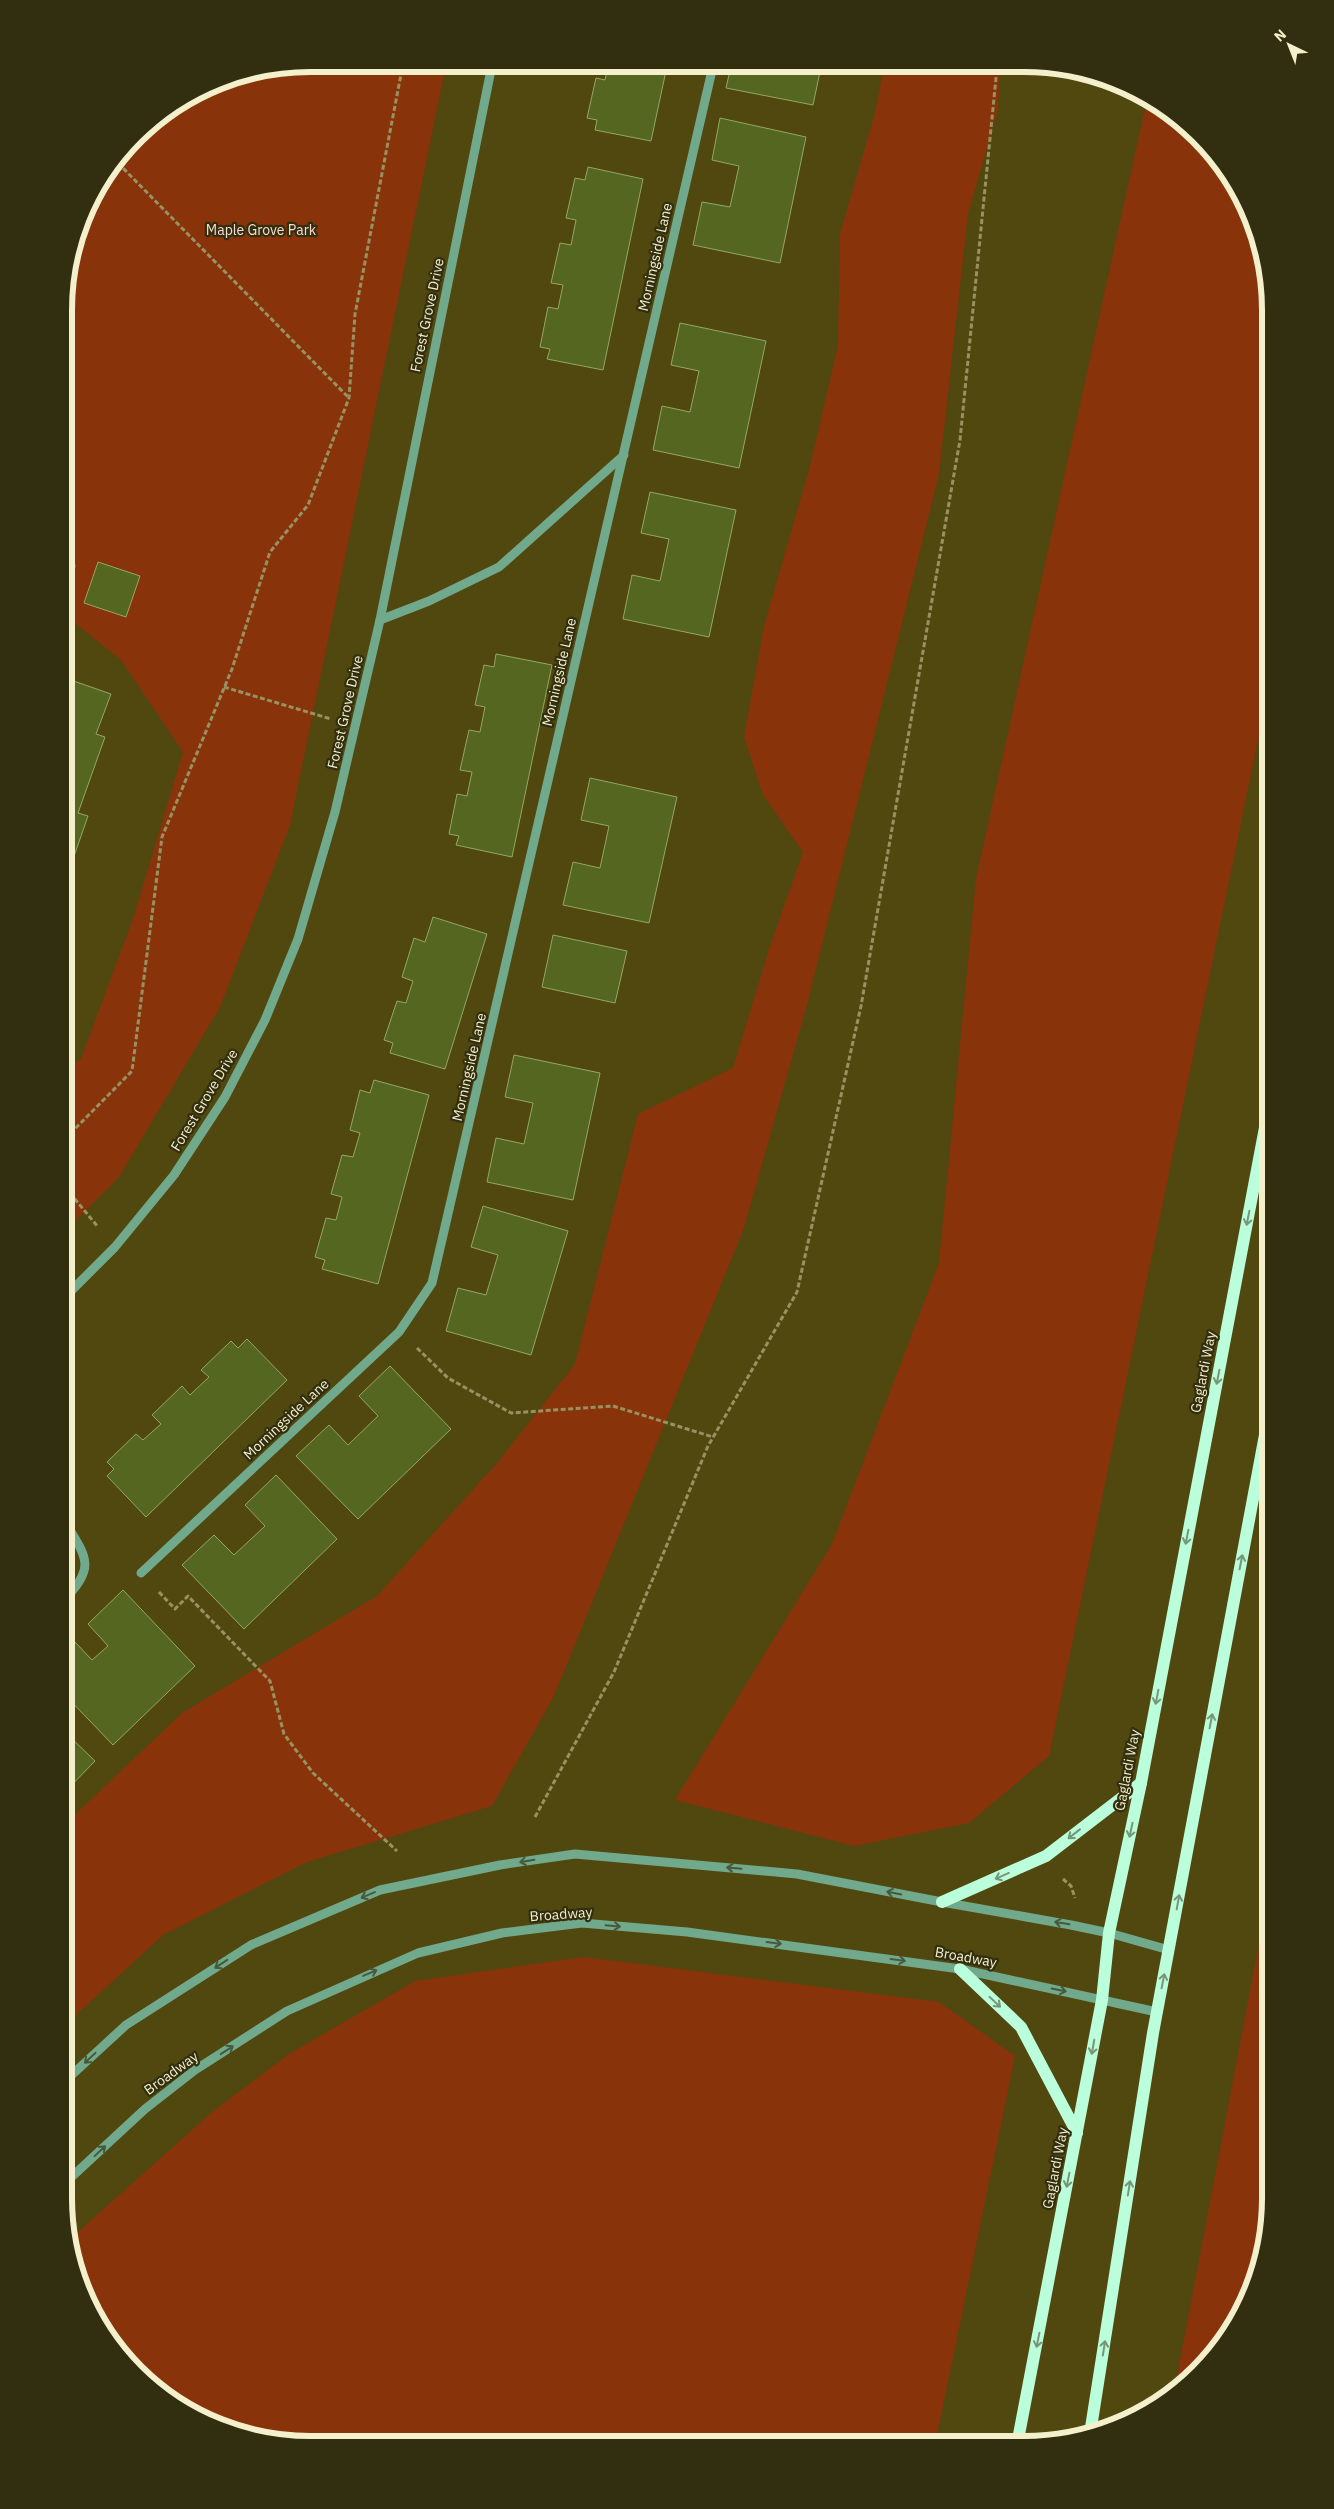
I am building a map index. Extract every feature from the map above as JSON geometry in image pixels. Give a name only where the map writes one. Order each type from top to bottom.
[{"type":"main road","name":"Gaglardi Way","points":[[1020,2436],[1102,2000],[1110,1932],[1141,1782],[1262,1143]]},
{"type":"main road","points":[[1091,2426],[1157,2012],[1262,1451]]},
{"type":"main road","points":[[942,1902],[1046,1856],[1141,1782]]},
{"type":"main road","points":[[960,1969],[1021,2027],[1077,2132]]},
{"type":"street","name":"Forest Grove Drive","points":[[72,1290],[115,1247],[174,1175],[225,1097],[265,1020],[298,939],[335,812],[380,620],[491,72]]},
{"type":"street","name":"Morningside Lane","points":[[141,1573],[399,1332],[432,1283],[712,72]]},
{"type":"street","points":[[380,620],[429,600],[499,567],[624,455]]},
{"type":"street","points":[[72,1534],[82,1551],[87,1566],[80,1584],[72,1592]]},
{"type":"street","points":[[72,2075],[126,2025],[251,1945],[380,1890],[491,1867],[575,1854],[797,1874],[1110,1932],[1169,1950]]},
{"type":"street","name":"Broadway","points":[[72,2177],[145,2109],[220,2054],[287,2011],[358,1978],[427,1951],[502,1933],[582,1923],[696,1933],[960,1969],[1157,2012]]},
{"type":"path","points":[[72,1132],[132,1071],[162,837],[224,687],[270,552],[308,505],[349,398],[355,314],[401,72]]},
{"type":"path","points":[[535,1817],[614,1672],[713,1437],[797,1292],[861,1006],[960,440],[997,72]]},
{"type":"path","points":[[122,167],[349,398]]},
{"type":"path","points":[[224,687],[356,726]]},
{"type":"path","points":[[72,1195],[115,1247]]},
{"type":"path","points":[[399,1332],[448,1378],[511,1413],[613,1406],[713,1437]]},
{"type":"path","points":[[141,1573],[175,1608],[188,1596],[270,1681],[284,1734],[313,1773],[397,1851]]},
{"type":"path","points":[[1057,1873],[1071,1886],[1076,1901]]},
{"type":"green space","name":"Maple Grove Park","points":[[310,72],[445,72],[290,825],[220,1007],[119,1177],[72,1224],[72,1064],[81,1059],[134,916],[183,752],[121,660],[72,621],[73,295],[77,264],[85,234],[104,191],[142,142],[166,122],[191,104],[234,85],[264,77]]},
{"type":"green space","points":[[883,72],[1000,72],[998,109],[968,214],[939,474],[808,1001],[744,1228],[554,1696],[492,1806],[307,1862],[163,1935],[72,2019],[72,1817],[182,1713],[377,1596],[498,1462],[575,1364],[638,1114],[733,1068],[769,949],[803,852],[763,795],[744,737],[764,626],[810,466],[838,345],[840,234],[875,113]]},
{"type":"green space","points":[[1146,106],[1192,142],[1221,178],[1230,191],[1243,219],[1257,264],[1262,310],[1262,721],[1049,1756],[969,1823],[854,1846],[675,1800],[832,1544],[939,1263],[976,879]]},
{"type":"green space","points":[[1262,1927],[1262,2199],[1257,2245],[1249,2275],[1230,2318],[1192,2367],[1176,2380]]},
{"type":"green space","points":[[584,1957],[939,2002],[1015,2056],[937,2436],[295,2436],[264,2432],[234,2424],[205,2412],[178,2396],[142,2367],[113,2331],[97,2304],[85,2275],[76,2234],[211,2113],[289,2054],[415,1981]]},
{"type":"building","points":[[607,72],[666,72],[651,141],[595,130],[597,120],[587,118],[596,78],[605,80]]},
{"type":"building","points":[[730,72],[820,72],[813,105],[726,88]]},
{"type":"building","points":[[720,118],[806,137],[780,263],[693,245],[702,202],[730,207],[739,166],[712,160]]},
{"type":"building","points":[[588,167],[643,179],[603,370],[547,359],[550,349],[540,347],[548,307],[558,309],[563,285],[551,283],[560,243],[571,245],[576,220],[566,218],[575,178],[585,180]]},
{"type":"building","points":[[680,323],[766,341],[739,468],[653,450],[662,406],[690,412],[699,371],[671,365]]},
{"type":"building","points":[[650,492],[736,510],[709,637],[623,619],[632,575],[660,581],[669,539],[641,533]]},
{"type":"building","points":[[98,562],[140,576],[126,617],[84,603]]},
{"type":"building","points":[[496,654],[552,665],[512,857],[456,845],[459,836],[449,834],[457,794],[467,796],[472,772],[460,770],[469,730],[480,732],[485,707],[475,705],[484,665],[494,667]]},
{"type":"building","points":[[72,680],[111,694],[96,734],[105,737],[78,813],[88,816],[72,862]]},
{"type":"building","points":[[590,778],[677,797],[649,923],[563,905],[573,862],[600,868],[609,826],[581,820]]},
{"type":"building","points":[[433,917],[487,934],[445,1069],[390,1053],[393,1043],[384,1040],[397,1001],[406,1003],[413,981],[402,977],[414,938],[425,942]]},
{"type":"building","points":[[553,935],[627,951],[615,1003],[542,987]]},
{"type":"building","points":[[514,1055],[600,1073],[573,1200],[487,1182],[496,1138],[524,1144],[533,1103],[505,1097]]},
{"type":"building","points":[[374,1080],[429,1095],[378,1284],[322,1269],[325,1260],[315,1257],[326,1218],[336,1220],[342,1197],[331,1194],[342,1155],[353,1157],[360,1133],[350,1130],[360,1090],[370,1093]]},
{"type":"building","points":[[483,1206],[568,1231],[531,1355],[446,1331],[458,1288],[486,1295],[498,1255],[471,1247]]},
{"type":"building","points":[[247,1339],[287,1380],[146,1517],[107,1476],[114,1469],[107,1462],[136,1434],[143,1440],[161,1424],[152,1415],[182,1386],[190,1395],[209,1377],[201,1370],[231,1341],[238,1348]]},
{"type":"building","points":[[390,1366],[451,1429],[358,1519],[296,1456],[329,1425],[348,1445],[378,1416],[359,1396]]},
{"type":"building","points":[[276,1475],[337,1539],[244,1629],[182,1565],[214,1535],[234,1555],[265,1526],[245,1505]]},
{"type":"building","points":[[123,1590],[195,1666],[113,1745],[72,1702],[72,1641],[92,1660],[108,1646],[88,1624]]},
{"type":"building","points":[[72,1739],[95,1761],[72,1785]]}]
